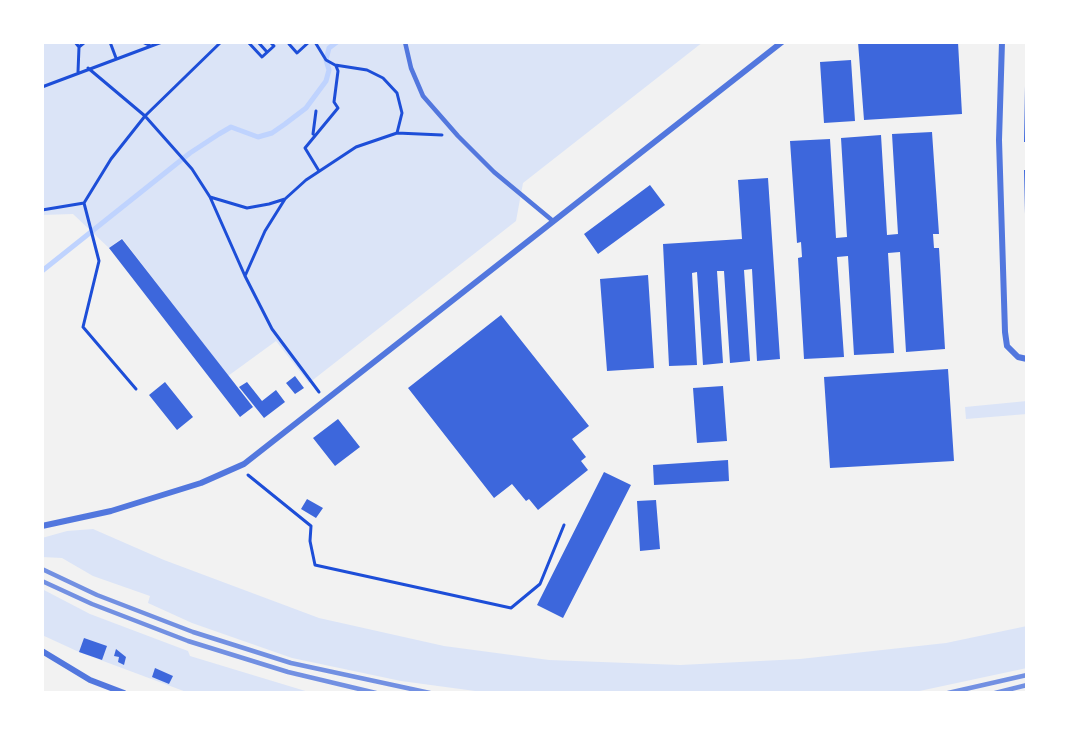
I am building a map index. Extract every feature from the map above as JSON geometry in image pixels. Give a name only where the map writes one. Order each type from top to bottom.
[{"type":"street","points":[[42,526],[111,511],[190,487],[244,464],[782,42]]},
{"type":"street","points":[[1002,42],[999,140],[1005,332],[1007,346],[1018,357],[1027,359]]},
{"type":"street","points":[[42,651],[90,680],[124,693]]},
{"type":"lane","points":[[405,42],[411,68],[423,96],[494,172],[553,221]]},
{"type":"path","points":[[75,42],[79,47],[78,72]]},
{"type":"path","points":[[79,47],[85,42]]},
{"type":"path","points":[[110,42],[116,58]]},
{"type":"path","points":[[142,42],[152,46]]},
{"type":"path","points":[[42,87],[162,42]]},
{"type":"path","points":[[136,389],[83,327],[99,261],[84,202],[111,159],[145,116],[221,42]]},
{"type":"path","points":[[248,42],[262,57],[274,46],[270,42]]},
{"type":"path","points":[[253,48],[259,42],[267,52]]},
{"type":"path","points":[[291,42],[289,44],[297,53],[304,44],[309,42]]},
{"type":"path","points":[[315,42],[326,60],[335,65],[367,70],[383,78],[397,93],[402,113],[397,133]]},
{"type":"path","points":[[319,171],[304,148],[338,108],[334,102],[338,71],[335,65]]},
{"type":"path","points":[[88,68],[145,116],[192,169],[210,197],[244,276],[272,329],[325,400]]},
{"type":"path","points":[[312,136],[316,111]]},
{"type":"path","points":[[244,276],[265,231],[285,199],[319,171],[356,147],[397,133],[458,136]]},
{"type":"path","points":[[210,197],[247,208],[285,199]]},
{"type":"path","points":[[42,210],[84,202]]},
{"type":"path","points":[[244,464],[248,475],[311,526],[310,541],[315,565],[511,608],[540,584],[564,525]]},
{"type":"shaded area","points":[[42,42],[703,42],[523,183],[516,221],[309,383],[276,341],[228,376],[122,238],[109,248],[73,214],[42,215]]},
{"type":"shaded area","points":[[1027,401],[1027,414],[966,419],[965,407]]},
{"type":"shaded area","points":[[93,529],[164,560],[319,618],[444,646],[549,660],[680,665],[800,659],[946,643],[1027,626],[1027,668],[910,693],[490,693],[401,681],[292,658],[192,623],[148,603],[150,596],[93,576],[62,558],[42,557],[42,538],[67,531]]},
{"type":"shaded area","points":[[42,589],[90,614],[188,651],[190,656],[312,693],[189,693],[79,652],[42,635]]},
{"type":"building","points":[[858,42],[958,42],[962,114],[864,120]]},
{"type":"building","points":[[851,60],[855,121],[824,123],[820,62]]},
{"type":"building","points":[[1025,86],[1027,86],[1027,142],[1024,142]]},
{"type":"building","points":[[932,132],[939,234],[933,234],[934,248],[939,248],[945,349],[906,352],[900,252],[888,253],[894,353],[854,355],[848,256],[837,257],[844,357],[804,359],[798,258],[802,257],[801,242],[797,243],[790,141],[830,139],[836,238],[847,237],[841,138],[881,135],[887,235],[898,234],[892,134]]},
{"type":"building","points":[[1024,170],[1027,170],[1027,214],[1025,214]]},
{"type":"building","points":[[768,178],[780,359],[757,361],[752,269],[744,270],[750,361],[730,363],[724,271],[717,271],[723,363],[703,365],[697,272],[692,273],[697,365],[669,366],[663,244],[742,239],[738,180]]},
{"type":"building","points":[[650,185],[665,205],[598,254],[584,234]]},
{"type":"building","points":[[122,239],[253,407],[240,417],[109,248]]},
{"type":"building","points":[[648,275],[654,368],[607,371],[600,279]]},
{"type":"building","points":[[501,315],[589,426],[572,439],[586,457],[581,461],[588,470],[538,510],[529,499],[526,501],[512,484],[494,498],[408,388]]},
{"type":"building","points":[[948,369],[954,461],[830,468],[824,377]]},
{"type":"building","points":[[295,376],[304,388],[295,394],[286,383]]},
{"type":"building","points":[[165,382],[193,417],[177,430],[149,395]]},
{"type":"building","points":[[247,382],[262,401],[276,390],[285,402],[264,418],[239,387]]},
{"type":"building","points":[[723,386],[727,441],[697,443],[693,388]]},
{"type":"building","points":[[338,419],[360,447],[335,466],[313,438]]},
{"type":"building","points":[[728,460],[729,481],[654,485],[653,465]]},
{"type":"building","points":[[604,472],[631,485],[563,618],[537,605]]},
{"type":"building","points":[[307,499],[323,508],[316,518],[301,509]]},
{"type":"building","points":[[656,500],[660,549],[640,551],[637,501]]},
{"type":"building","points":[[84,638],[107,646],[102,660],[79,652]]},
{"type":"building","points":[[116,649],[126,657],[124,665],[118,662],[119,657],[114,656]]},
{"type":"building","points":[[155,668],[173,676],[169,684],[152,677]]},
{"type":"waterway","points":[[42,271],[190,153],[219,134],[231,127],[258,137],[272,133],[306,108],[326,81],[329,70],[326,60],[329,48],[337,42]]},
{"type":"railway","points":[[42,569],[97,595],[193,632],[291,663],[430,693]]},
{"type":"railway","points":[[42,581],[92,604],[188,641],[288,672],[376,693]]},
{"type":"railway","points":[[948,693],[1027,675]]},
{"type":"railway","points":[[995,693],[1027,685]]}]
